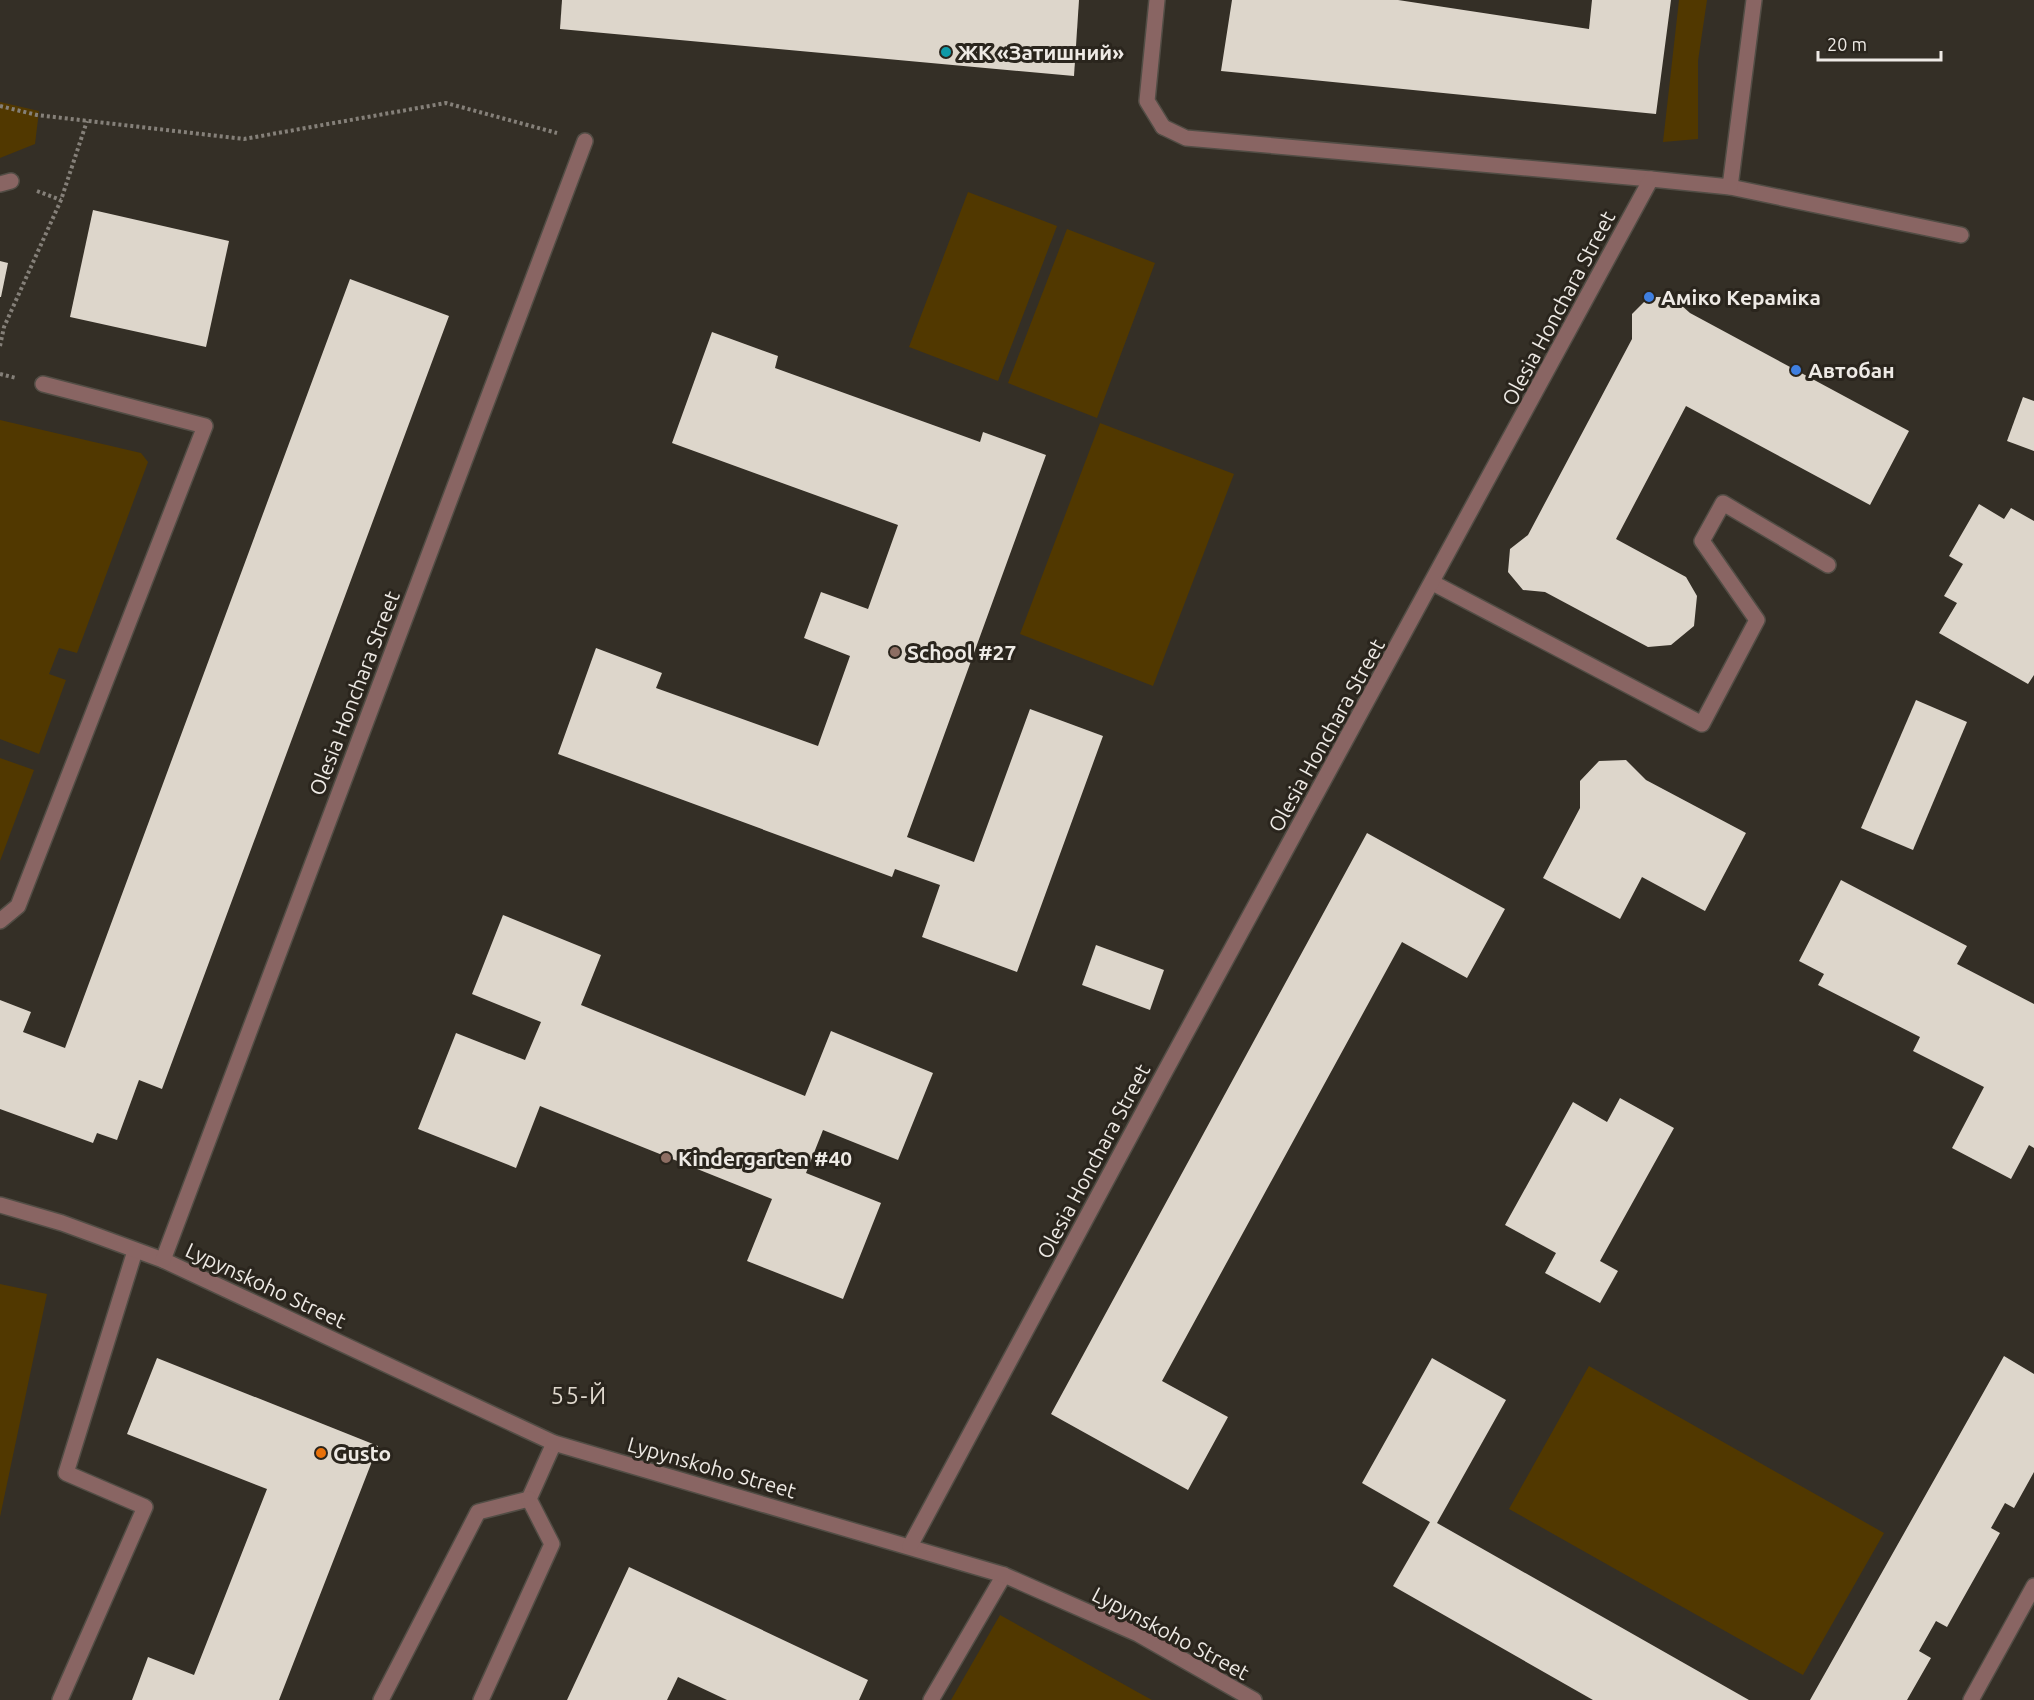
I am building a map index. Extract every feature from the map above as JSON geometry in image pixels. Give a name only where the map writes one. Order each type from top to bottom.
[{"type":"street","points":[[1157,0],[1147,101],[1163,127],[1186,138],[1730,188],[1961,235]]},
{"type":"street","points":[[1730,188],[1754,0]]},
{"type":"street","name":"Olesia Honchara Street","points":[[163,1260],[585,141]]},
{"type":"street","name":"Olesia Honchara Street","points":[[910,1546],[1162,1077],[1651,180]]},
{"type":"street","points":[[0,921],[18,906],[205,426],[43,384]]},
{"type":"street","points":[[1433,583],[1702,724],[1757,620],[1702,541],[1723,503],[1828,566]]},
{"type":"street","name":"Lypynskoho Street","points":[[0,1205],[62,1223],[163,1260],[554,1443],[1004,1575],[1138,1634],[1254,1700]]},
{"type":"street","points":[[60,1700],[145,1508],[66,1473],[135,1251]]},
{"type":"street","points":[[529,1499],[554,1443]]},
{"type":"street","points":[[381,1700],[478,1512],[529,1499]]},
{"type":"street","points":[[481,1700],[552,1544],[529,1499]]},
{"type":"street","points":[[931,1700],[1004,1575]]},
{"type":"street","points":[[1971,1700],[2034,1586]]},
{"type":"path","points":[[0,106],[37,115],[244,139],[446,103],[585,141]]},
{"type":"path","points":[[0,346],[4,327],[61,201],[87,121]]},
{"type":"shaded area","points":[[1679,0],[1707,0],[1698,61],[1698,139],[1663,142]]},
{"type":"shaded area","points":[[0,102],[39,111],[35,144],[0,158]]},
{"type":"shaded area","points":[[968,192],[1057,226],[998,381],[909,347]]},
{"type":"shaded area","points":[[1067,229],[1155,263],[1097,418],[1008,383]]},
{"type":"shaded area","points":[[0,420],[141,453],[148,462],[77,653],[59,648],[49,674],[66,680],[39,754],[0,739]]},
{"type":"shaded area","points":[[1100,423],[1234,474],[1153,686],[1020,634]]},
{"type":"shaded area","points":[[0,758],[34,770],[0,861]]},
{"type":"shaded area","points":[[0,1284],[47,1294],[0,1517]]},
{"type":"shaded area","points":[[1589,1366],[1884,1533],[1803,1675],[1509,1509]]},
{"type":"shaded area","points":[[1000,1615],[1141,1694],[1152,1700],[951,1700]]},
{"type":"building","name":"ЖК «Затишний»","points":[[562,0],[1079,0],[1074,76],[560,29]]},
{"type":"building","points":[[1232,0],[1398,0],[1589,29],[1592,0],[1671,0],[1656,114],[1221,71]]},
{"type":"building","points":[[93,210],[229,241],[206,347],[70,317]]},
{"type":"building","points":[[0,261],[8,263],[1,297],[0,297]]},
{"type":"building","points":[[350,279],[449,316],[162,1089],[139,1080],[117,1140],[97,1133],[93,1143],[0,1109],[0,1000],[31,1012],[23,1032],[65,1048]]},
{"type":"building","points":[[1649,297],[1672,297],[1690,313],[1909,431],[1870,505],[1686,406],[1616,539],[1686,577],[1697,596],[1694,626],[1671,645],[1648,647],[1545,592],[1523,590],[1508,572],[1510,549],[1528,535],[1632,339],[1632,314]]},
{"type":"building","points":[[712,332],[778,356],[775,368],[980,442],[983,432],[1046,455],[907,837],[974,862],[1030,709],[1103,736],[1017,972],[922,937],[940,885],[895,869],[892,877],[558,754],[596,648],[662,673],[656,688],[818,746],[850,656],[804,638],[821,592],[868,609],[898,525],[672,443]]},
{"type":"building","points":[[2023,397],[2034,401],[2034,451],[2007,441]]},
{"type":"building","points":[[1979,504],[2004,519],[2011,508],[2034,521],[2034,675],[2028,684],[1939,633],[1957,603],[1944,596],[1963,564],[1949,556]]},
{"type":"building","points":[[1916,700],[1967,722],[1913,850],[1861,828]]},
{"type":"building","points":[[1626,760],[1646,780],[1746,833],[1705,911],[1642,877],[1620,919],[1543,878],[1580,808],[1580,781],[1599,761]]},
{"type":"building","points":[[1367,833],[1505,909],[1467,978],[1402,942],[1162,1381],[1228,1417],[1188,1490],[1051,1414]]},
{"type":"building","points":[[1841,880],[1967,946],[1957,964],[2034,1004],[2034,1148],[2029,1145],[2011,1179],[1952,1148],[1984,1087],[1913,1051],[1920,1037],[1818,985],[1824,974],[1799,961]]},
{"type":"building","points":[[503,915],[601,955],[581,1005],[805,1096],[831,1031],[933,1073],[898,1160],[823,1130],[806,1173],[881,1203],[843,1299],[747,1261],[772,1199],[540,1106],[516,1168],[418,1129],[456,1033],[525,1060],[541,1022],[472,994]]},
{"type":"building","points":[[1096,945],[1164,970],[1150,1010],[1082,985]]},
{"type":"building","points":[[1620,1098],[1674,1128],[1600,1261],[1618,1271],[1600,1303],[1545,1273],[1556,1253],[1505,1225],[1573,1102],[1607,1122]]},
{"type":"building","points":[[2004,1356],[2034,1374],[2034,1472],[2014,1508],[2005,1503],[1991,1528],[2000,1533],[1947,1627],[1936,1621],[1919,1651],[1931,1658],[1907,1700],[1810,1700]]},
{"type":"building","points":[[157,1358],[378,1446],[279,1700],[132,1700],[148,1657],[194,1675],[267,1489],[127,1434]]},
{"type":"building","points":[[1432,1358],[1506,1400],[1437,1523],[1749,1700],[1593,1700],[1393,1586],[1430,1522],[1362,1483]]},
{"type":"building","points":[[629,1567],[868,1680],[859,1700],[727,1700],[678,1677],[667,1700],[567,1700]]},
{"type":"place","name":"ЖК «Затишний»","points":[[946,52]]},
{"type":"place","name":"Аміко Кераміка","points":[[1649,297]]},
{"type":"place","name":"Автобан","points":[[1796,370]]},
{"type":"place","name":"School #27","points":[[895,652]]},
{"type":"place","name":"Kindergarten #40","points":[[666,1158]]},
{"type":"place","name":"Gusto","points":[[321,1453]]},
{"type":"district","name":"55-Й","points":[[579,1395]]}]
